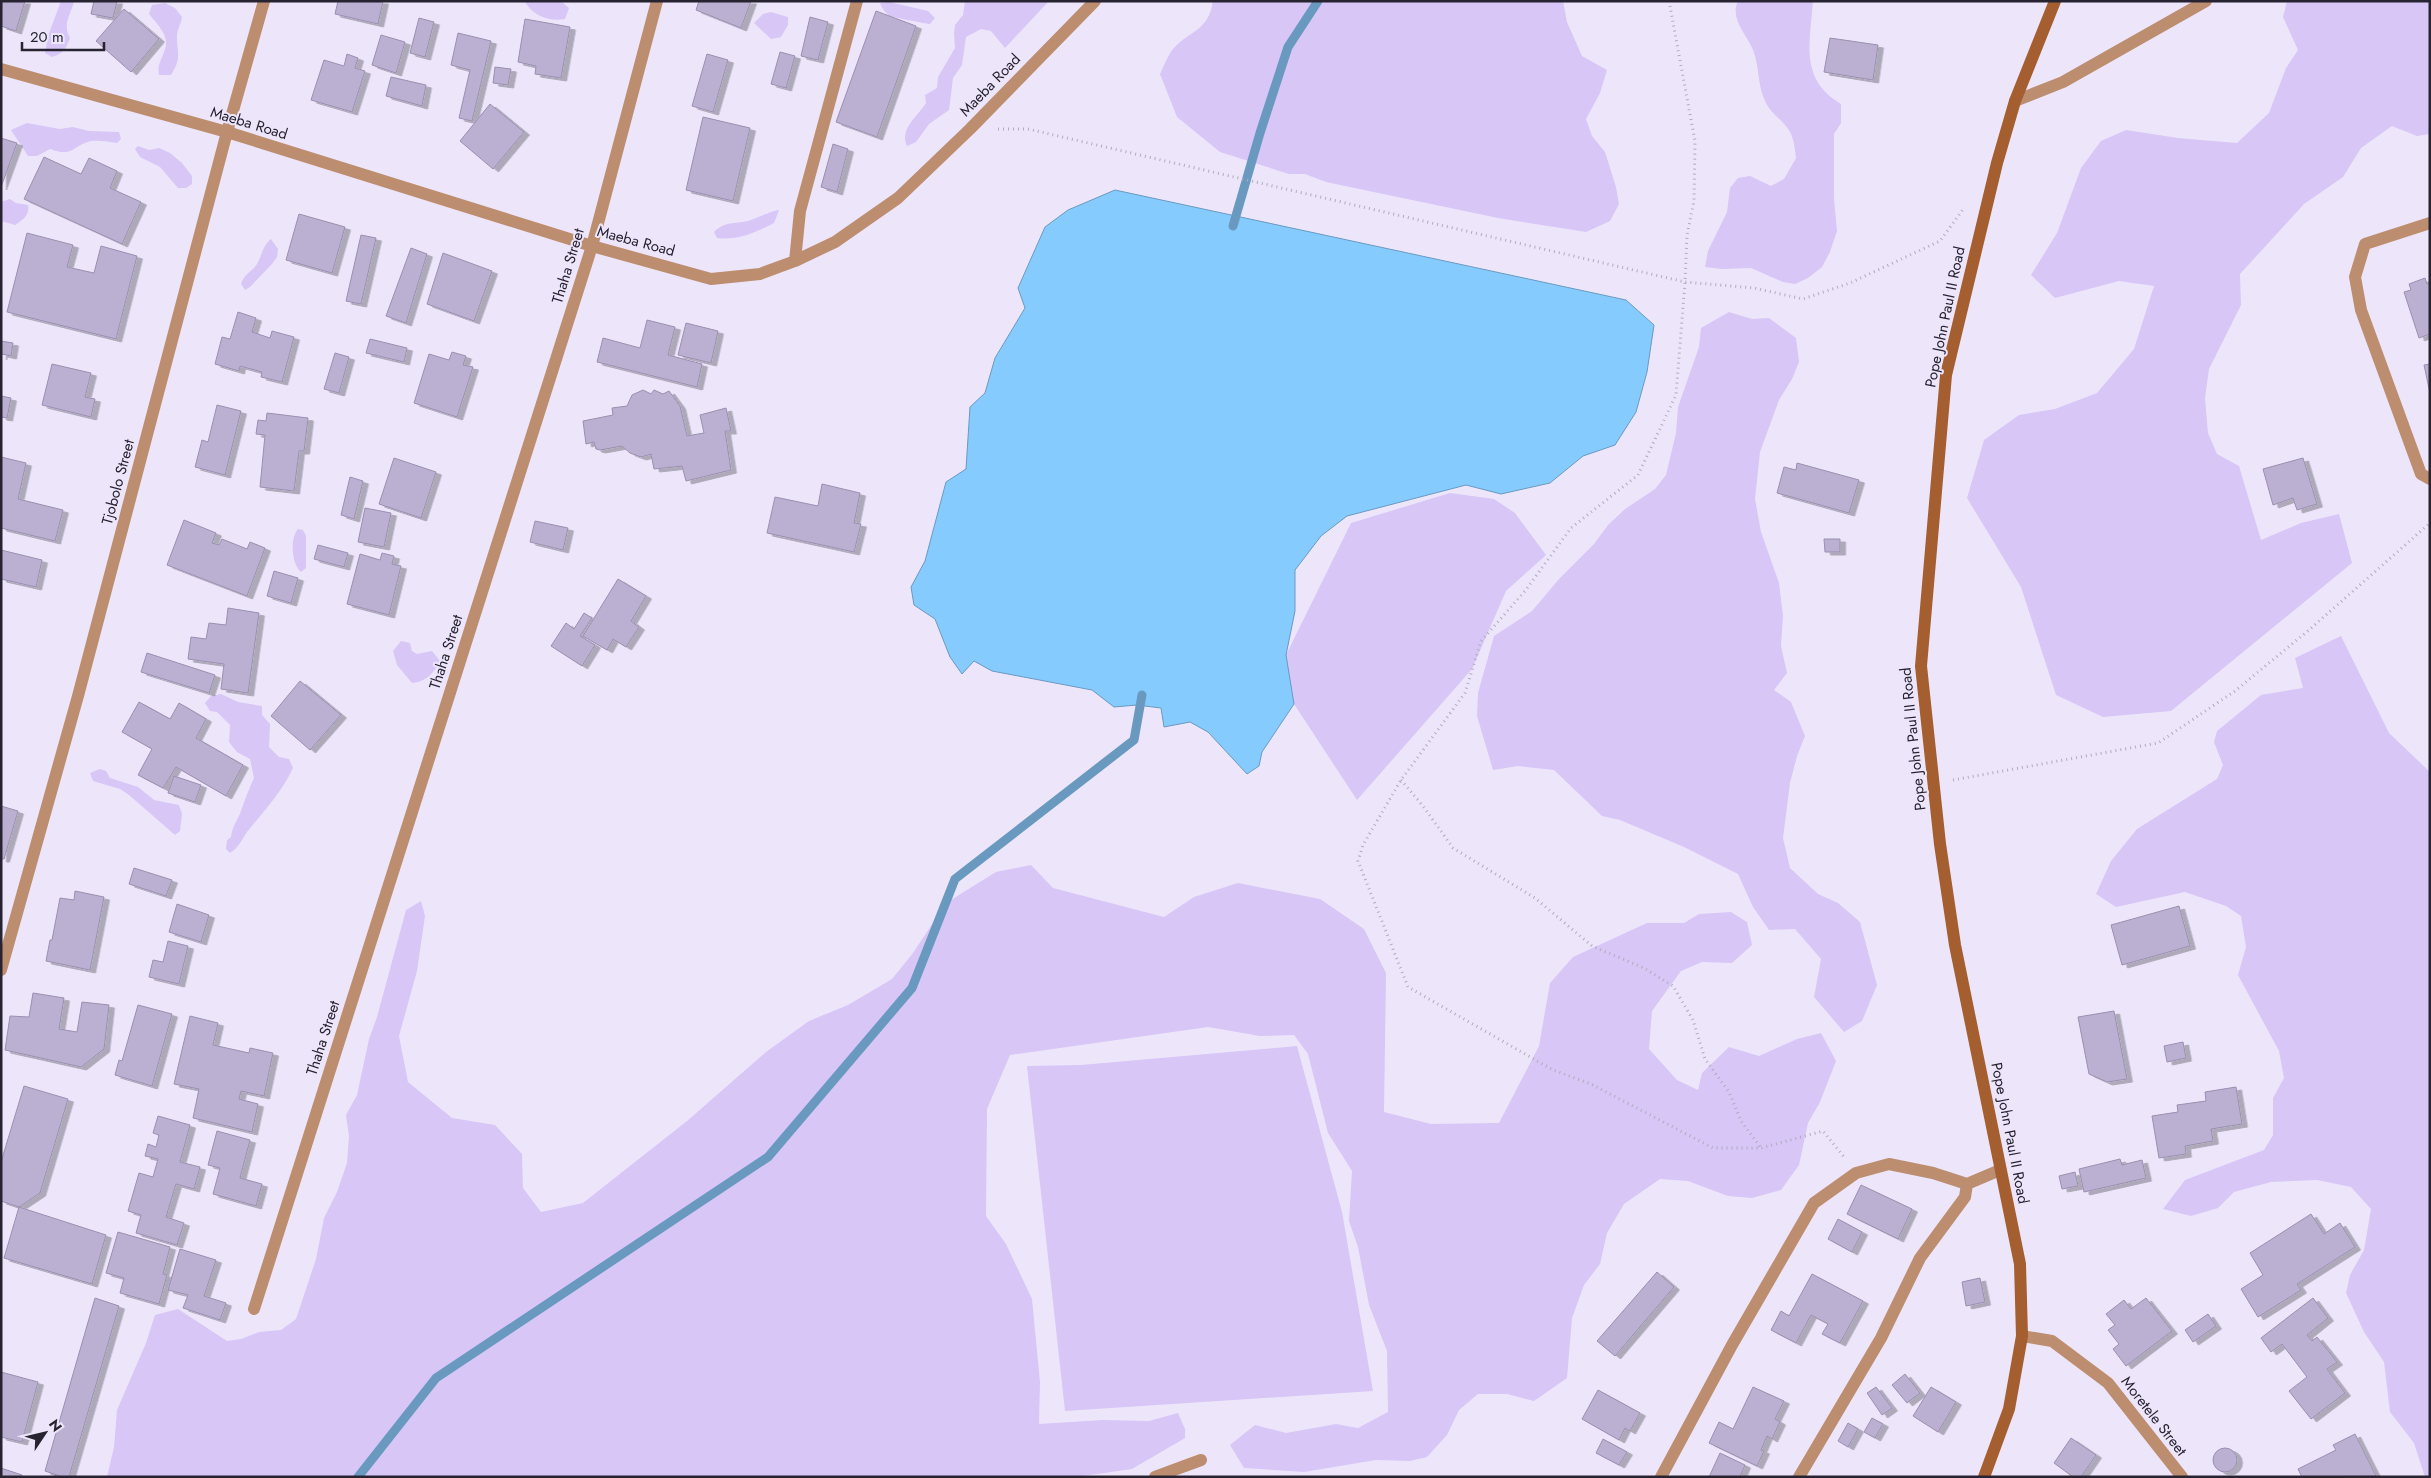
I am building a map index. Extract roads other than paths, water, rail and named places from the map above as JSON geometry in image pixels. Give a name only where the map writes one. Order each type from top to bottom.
[{"type":"main road","name":"Pope John Paul II Road","points":[[1984,1477],[2009,1408],[2022,1336],[2020,1264],[1955,945],[1940,844],[1921,666],[1946,376],[1997,163],[2015,100],[2055,1]]},
{"type":"street","name":"Tjobolo Street","points":[[1,970],[78,696],[227,132],[264,1]]},
{"type":"street","name":"Thaha Street","points":[[254,1310],[592,246],[657,1]]},
{"type":"street","points":[[795,261],[800,211],[857,1]]},
{"type":"street","name":"Maeba Road","points":[[1,69],[227,132],[592,246],[711,279],[760,274],[795,261],[835,242],[898,198],[970,129],[1095,1]]},
{"type":"street","points":[[2015,100],[2062,82],[2206,1]]},
{"type":"street","points":[[2426,476],[2361,310],[2355,277],[2366,244],[2430,223]]},
{"type":"street","points":[[1660,1477],[1814,1203],[1856,1173],[1889,1164],[1933,1172],[1967,1184],[2000,1170]]},
{"type":"street","points":[[1799,1477],[1881,1338],[1920,1258],[1965,1197],[1967,1184]]},
{"type":"street","name":"Moretele Street","points":[[2022,1336],[2052,1341],[2108,1383],[2182,1477]]},
{"type":"street","points":[[1155,1477],[1201,1460]]},
{"type":"water","points":[[1115,190],[1626,300],[1654,325],[1647,372],[1636,412],[1615,445],[1583,456],[1550,483],[1501,494],[1466,485],[1347,516],[1321,536],[1295,570],[1295,611],[1286,655],[1294,704],[1262,752],[1259,766],[1247,774],[1208,732],[1190,722],[1164,727],[1161,708],[1137,705],[1114,707],[1092,690],[992,671],[974,661],[962,674],[950,657],[935,619],[914,605],[911,587],[925,561],[946,482],[966,469],[970,407],[985,393],[995,358],[1025,308],[1018,288],[1045,227],[1068,210]]},
{"type":"waterway","points":[[1233,226],[1260,133],[1288,47],[1318,1]]},
{"type":"waterway","points":[[358,1477],[436,1378],[768,1157],[912,988],[955,879],[1134,740],[1142,695]]}]
